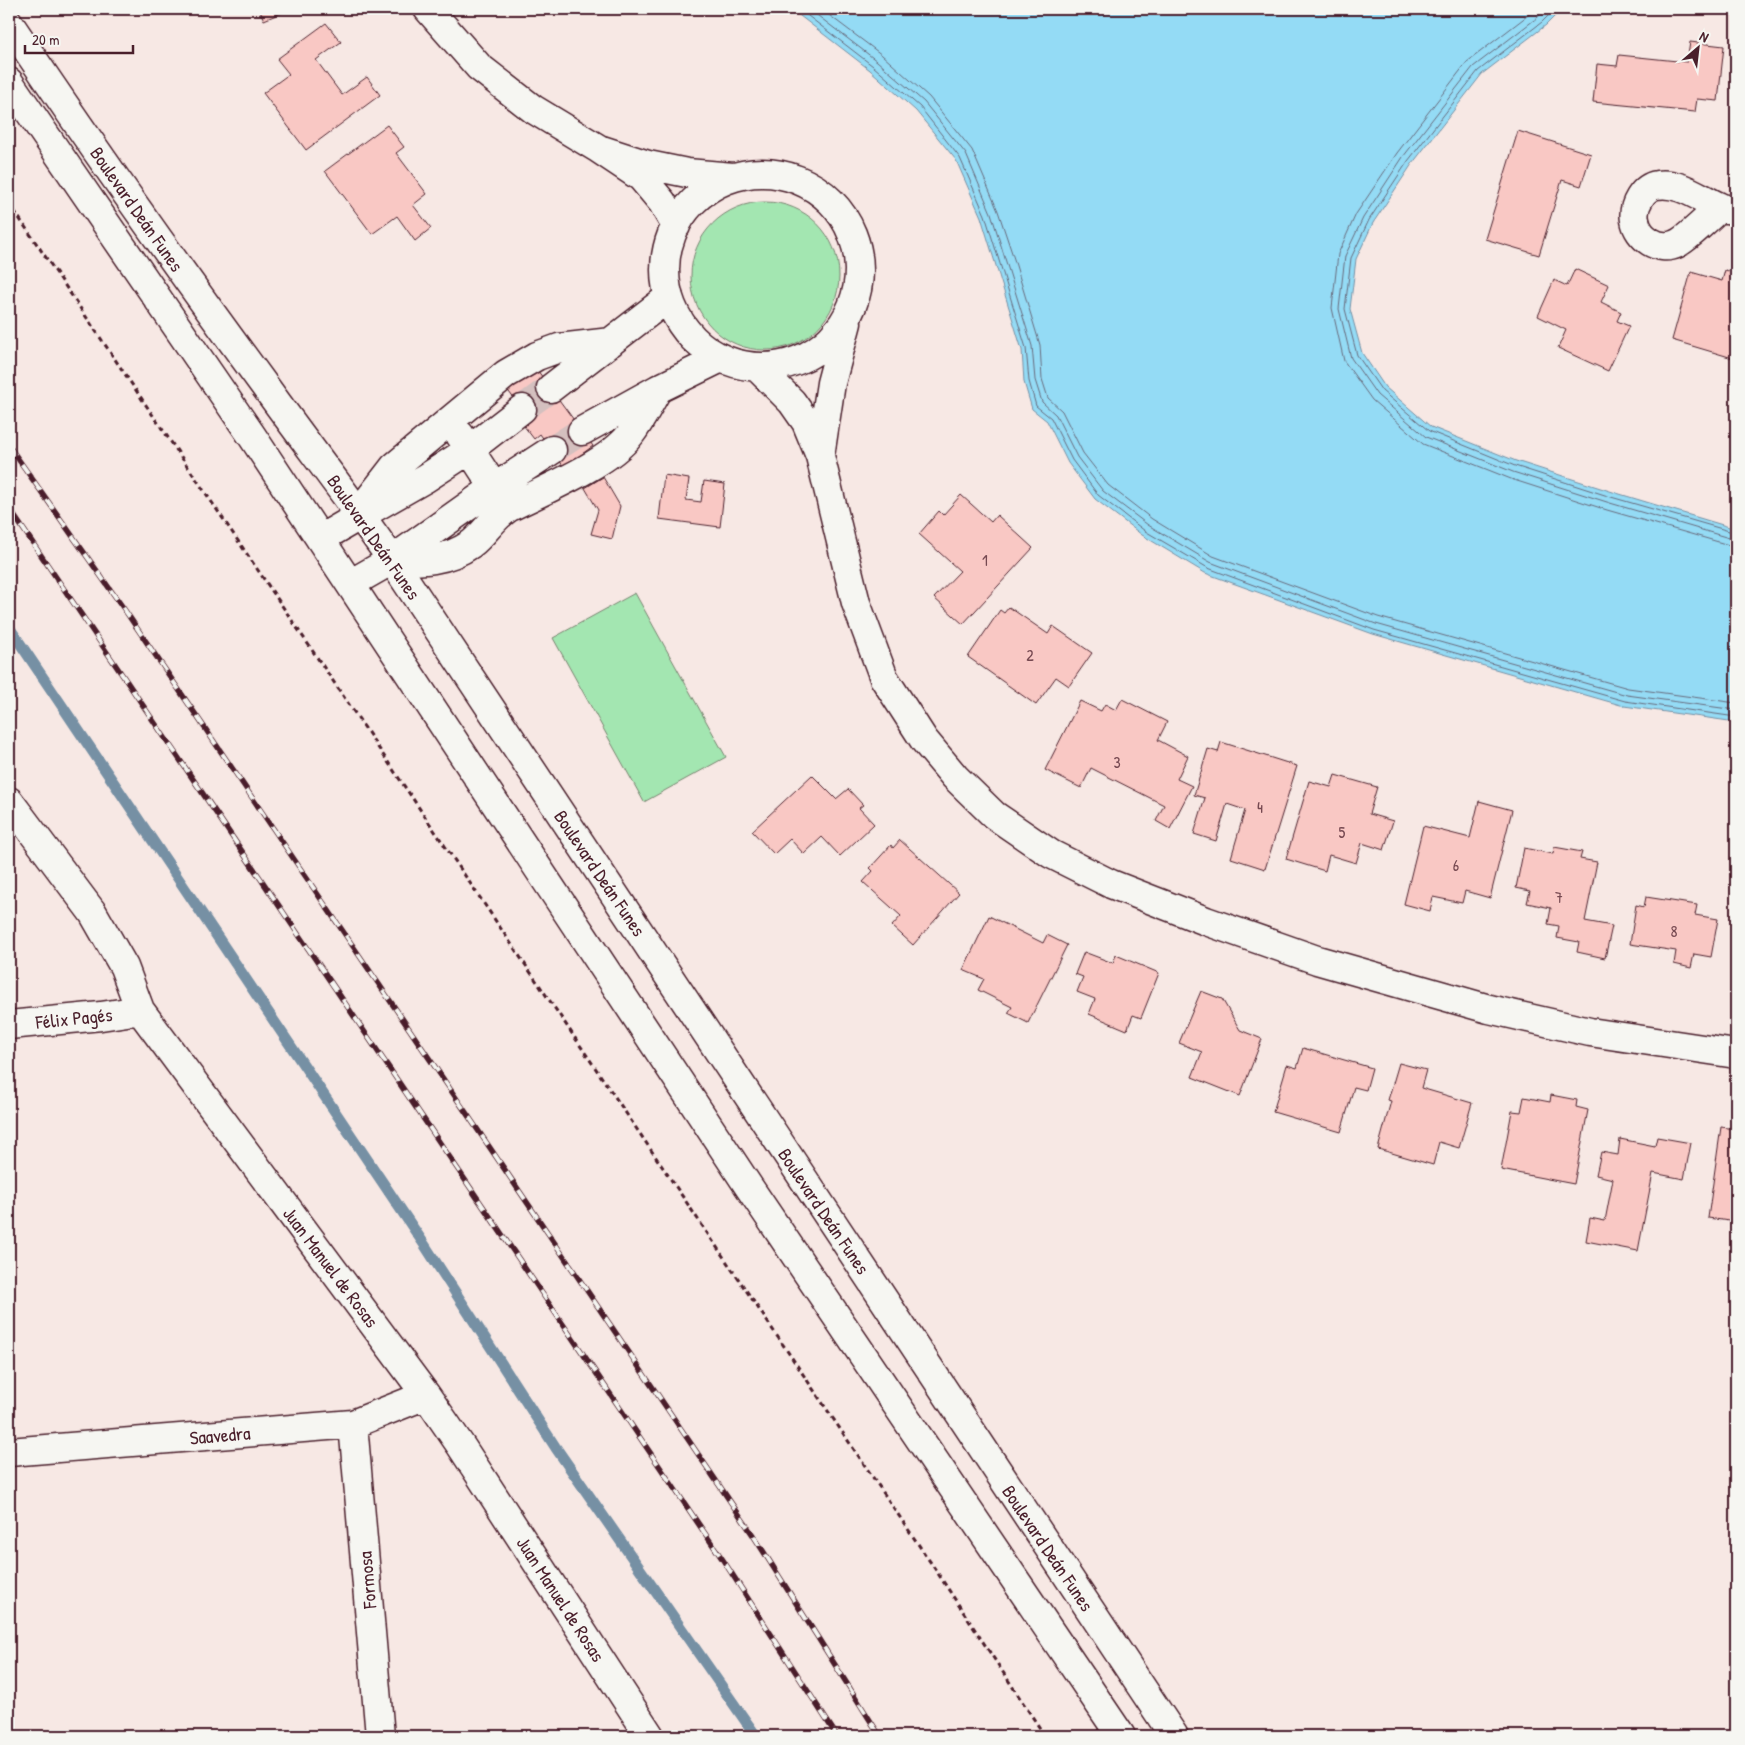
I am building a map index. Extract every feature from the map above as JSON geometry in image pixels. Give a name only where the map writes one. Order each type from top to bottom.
[{"type":"street","points":[[428,9],[479,67],[532,109],[600,149],[641,177],[662,202],[676,226]]},
{"type":"street","name":"Boulevard Deán Funes","points":[[9,23],[136,209],[392,560],[1174,1736]]},
{"type":"street","name":"Boulevard Deán Funes","points":[[9,82],[252,436],[749,1187],[1121,1736]]},
{"type":"street","points":[[600,149],[648,164],[687,173],[735,177],[767,173],[798,180],[826,197],[847,223],[858,254],[858,286],[848,316],[831,383],[820,456]]},
{"type":"street","points":[[735,177],[710,188],[691,204],[676,226],[668,249],[665,273],[669,297],[680,322],[698,343],[721,358],[757,367],[784,365],[810,355],[832,339],[848,316]]},
{"type":"street","points":[[551,388],[669,297]]},
{"type":"street","points":[[361,515],[370,498],[394,467],[506,374],[537,356],[559,348],[611,342]]},
{"type":"street","points":[[582,431],[658,389],[721,358]]},
{"type":"street","points":[[757,367],[792,402],[806,422],[820,456],[856,603],[884,678],[924,740],[955,777],[994,815],[1051,854],[1111,884],[1206,921],[1317,960],[1489,1009],[1590,1032],[1736,1054]]},
{"type":"street","points":[[350,584],[501,498],[587,468],[614,451],[630,436],[658,389]]},
{"type":"street","points":[[320,539],[426,478],[469,450],[522,409]]},
{"type":"street","points":[[451,421],[501,498]]},
{"type":"street","points":[[501,498],[552,450]]},
{"type":"street","name":"Juan Manuel de Rosas","points":[[9,801],[93,913],[124,967],[140,1010],[426,1395],[472,1462],[650,1736]]},
{"type":"street","name":"Félix Pagés","points":[[9,1024],[102,1016],[140,1010]]},
{"type":"street","name":"Saavedra","points":[[9,1452],[353,1424],[426,1395]]},
{"type":"street","name":"Formosa","points":[[353,1424],[380,1736]]},
{"type":"path","points":[[9,203],[933,1566],[1045,1736]]},
{"type":"green space","points":[[765,202],[780,203],[793,207],[818,223],[834,248],[838,261],[838,291],[834,304],[818,329],[793,345],[780,349],[765,350],[750,349],[737,345],[712,329],[696,304],[692,291],[691,276],[692,261],[696,248],[712,223],[737,207],[750,203]]},
{"type":"green space","points":[[635,593],[726,757],[644,802],[553,638]]},
{"type":"water","points":[[791,9],[1562,9],[1546,25],[1482,74],[1412,164],[1373,223],[1356,259],[1350,309],[1362,353],[1385,387],[1431,427],[1516,461],[1736,529],[1736,722],[1624,706],[1373,634],[1205,573],[1142,535],[1095,499],[1068,463],[1047,421],[1032,409],[1024,382],[1022,350],[981,217],[956,160],[916,111],[870,70]]},
{"type":"building","points":[[259,9],[291,9],[264,20]]},
{"type":"building","points":[[326,23],[341,42],[316,60],[342,95],[367,77],[380,95],[306,150],[263,93],[289,74],[277,59]]},
{"type":"building","points":[[1690,42],[1724,46],[1718,101],[1697,99],[1695,112],[1593,102],[1597,64],[1617,66],[1619,55],[1687,62]]},
{"type":"building","points":[[387,125],[404,147],[396,153],[427,194],[413,205],[431,228],[415,241],[397,216],[372,234],[325,171]]},
{"type":"building","points":[[1518,131],[1591,154],[1581,186],[1562,180],[1539,255],[1485,239]]},
{"type":"building","points":[[1575,269],[1609,285],[1601,302],[1621,312],[1617,321],[1629,326],[1608,371],[1558,348],[1566,330],[1538,316],[1554,280],[1567,286]]},
{"type":"building","points":[[1725,270],[1736,273],[1736,359],[1672,340],[1691,272],[1722,281]]},
{"type":"building","points":[[532,363],[593,446],[564,467],[540,434],[534,439],[517,417],[524,412],[503,384]]},
{"type":"building","points":[[664,475],[689,479],[686,500],[701,502],[704,481],[725,484],[720,527],[659,519]]},
{"type":"building","points":[[603,477],[620,506],[612,539],[591,534],[598,510],[585,488]]},
{"type":"building","points":[[961,495],[991,522],[997,515],[1033,548],[963,624],[934,598],[960,571],[919,534],[939,511],[943,515]]},
{"type":"building","points":[[1009,607],[1048,634],[1053,626],[1092,653],[1069,686],[1056,677],[1036,705],[968,657],[1000,610],[1004,613]]},
{"type":"building","points":[[1122,699],[1167,722],[1158,740],[1188,756],[1177,779],[1192,786],[1170,829],[1156,821],[1164,805],[1091,768],[1081,788],[1045,770],[1080,701],[1101,711],[1105,704],[1116,710]]},
{"type":"building","points":[[1221,742],[1297,766],[1265,869],[1231,858],[1245,810],[1227,804],[1216,841],[1194,834],[1205,798],[1194,795],[1208,749],[1218,752]]},
{"type":"building","points":[[812,775],[836,799],[848,789],[863,805],[859,808],[874,824],[840,856],[822,837],[804,854],[790,839],[774,854],[752,831]]},
{"type":"building","points":[[1335,775],[1377,787],[1369,814],[1393,821],[1384,850],[1362,843],[1356,863],[1329,855],[1325,871],[1286,859],[1309,781],[1331,787]]},
{"type":"building","points":[[1479,801],[1512,810],[1490,898],[1465,891],[1462,903],[1433,897],[1430,911],[1404,904],[1423,826],[1470,838]]},
{"type":"building","points":[[900,840],[959,893],[913,945],[892,926],[901,916],[863,882],[873,871],[870,868],[891,845],[893,848]]},
{"type":"building","points":[[1554,847],[1582,852],[1580,859],[1597,862],[1585,921],[1612,926],[1605,958],[1577,952],[1579,942],[1557,938],[1559,926],[1548,924],[1551,908],[1527,903],[1530,891],[1516,888],[1524,848],[1553,854]]},
{"type":"building","points":[[1646,897],[1697,905],[1695,915],[1718,919],[1711,957],[1694,954],[1691,968],[1674,964],[1676,951],[1630,944],[1636,905],[1644,907]]},
{"type":"building","points":[[989,916],[1043,943],[1047,935],[1067,945],[1028,1023],[1008,1013],[1012,1007],[978,990],[984,979],[963,970]]},
{"type":"building","points":[[1084,952],[1113,963],[1116,955],[1159,973],[1141,1018],[1133,1015],[1127,1030],[1089,1014],[1095,999],[1077,992],[1083,977],[1075,974]]},
{"type":"building","points":[[1201,991],[1222,999],[1240,1030],[1262,1039],[1240,1096],[1192,1077],[1202,1052],[1179,1043]]},
{"type":"building","points":[[1303,1048],[1372,1068],[1366,1090],[1354,1087],[1341,1132],[1273,1112],[1287,1065],[1297,1068]]},
{"type":"building","points":[[1399,1063],[1426,1070],[1421,1088],[1472,1103],[1459,1148],[1439,1142],[1433,1165],[1378,1149],[1391,1101],[1388,1100]]},
{"type":"building","points":[[1551,1095],[1577,1100],[1576,1107],[1588,1110],[1574,1184],[1501,1170],[1512,1111],[1521,1112],[1524,1097],[1550,1102]]},
{"type":"building","points":[[1721,1127],[1736,1129],[1736,1222],[1708,1218]]},
{"type":"building","points":[[1657,1137],[1691,1143],[1684,1179],[1653,1173],[1638,1251],[1586,1241],[1590,1218],[1605,1221],[1613,1179],[1596,1175],[1601,1152],[1618,1155],[1620,1139],[1655,1146]]},
{"type":"waterway","points":[[9,627],[424,1244],[556,1448],[756,1736]]},
{"type":"tunnel","points":[[522,409],[551,388]]},
{"type":"tunnel","points":[[552,450],[582,431]]},
{"type":"railway","points":[[9,446],[124,609],[753,1535],[880,1736]]},
{"type":"railway","points":[[9,508],[723,1560],[837,1736]]}]
